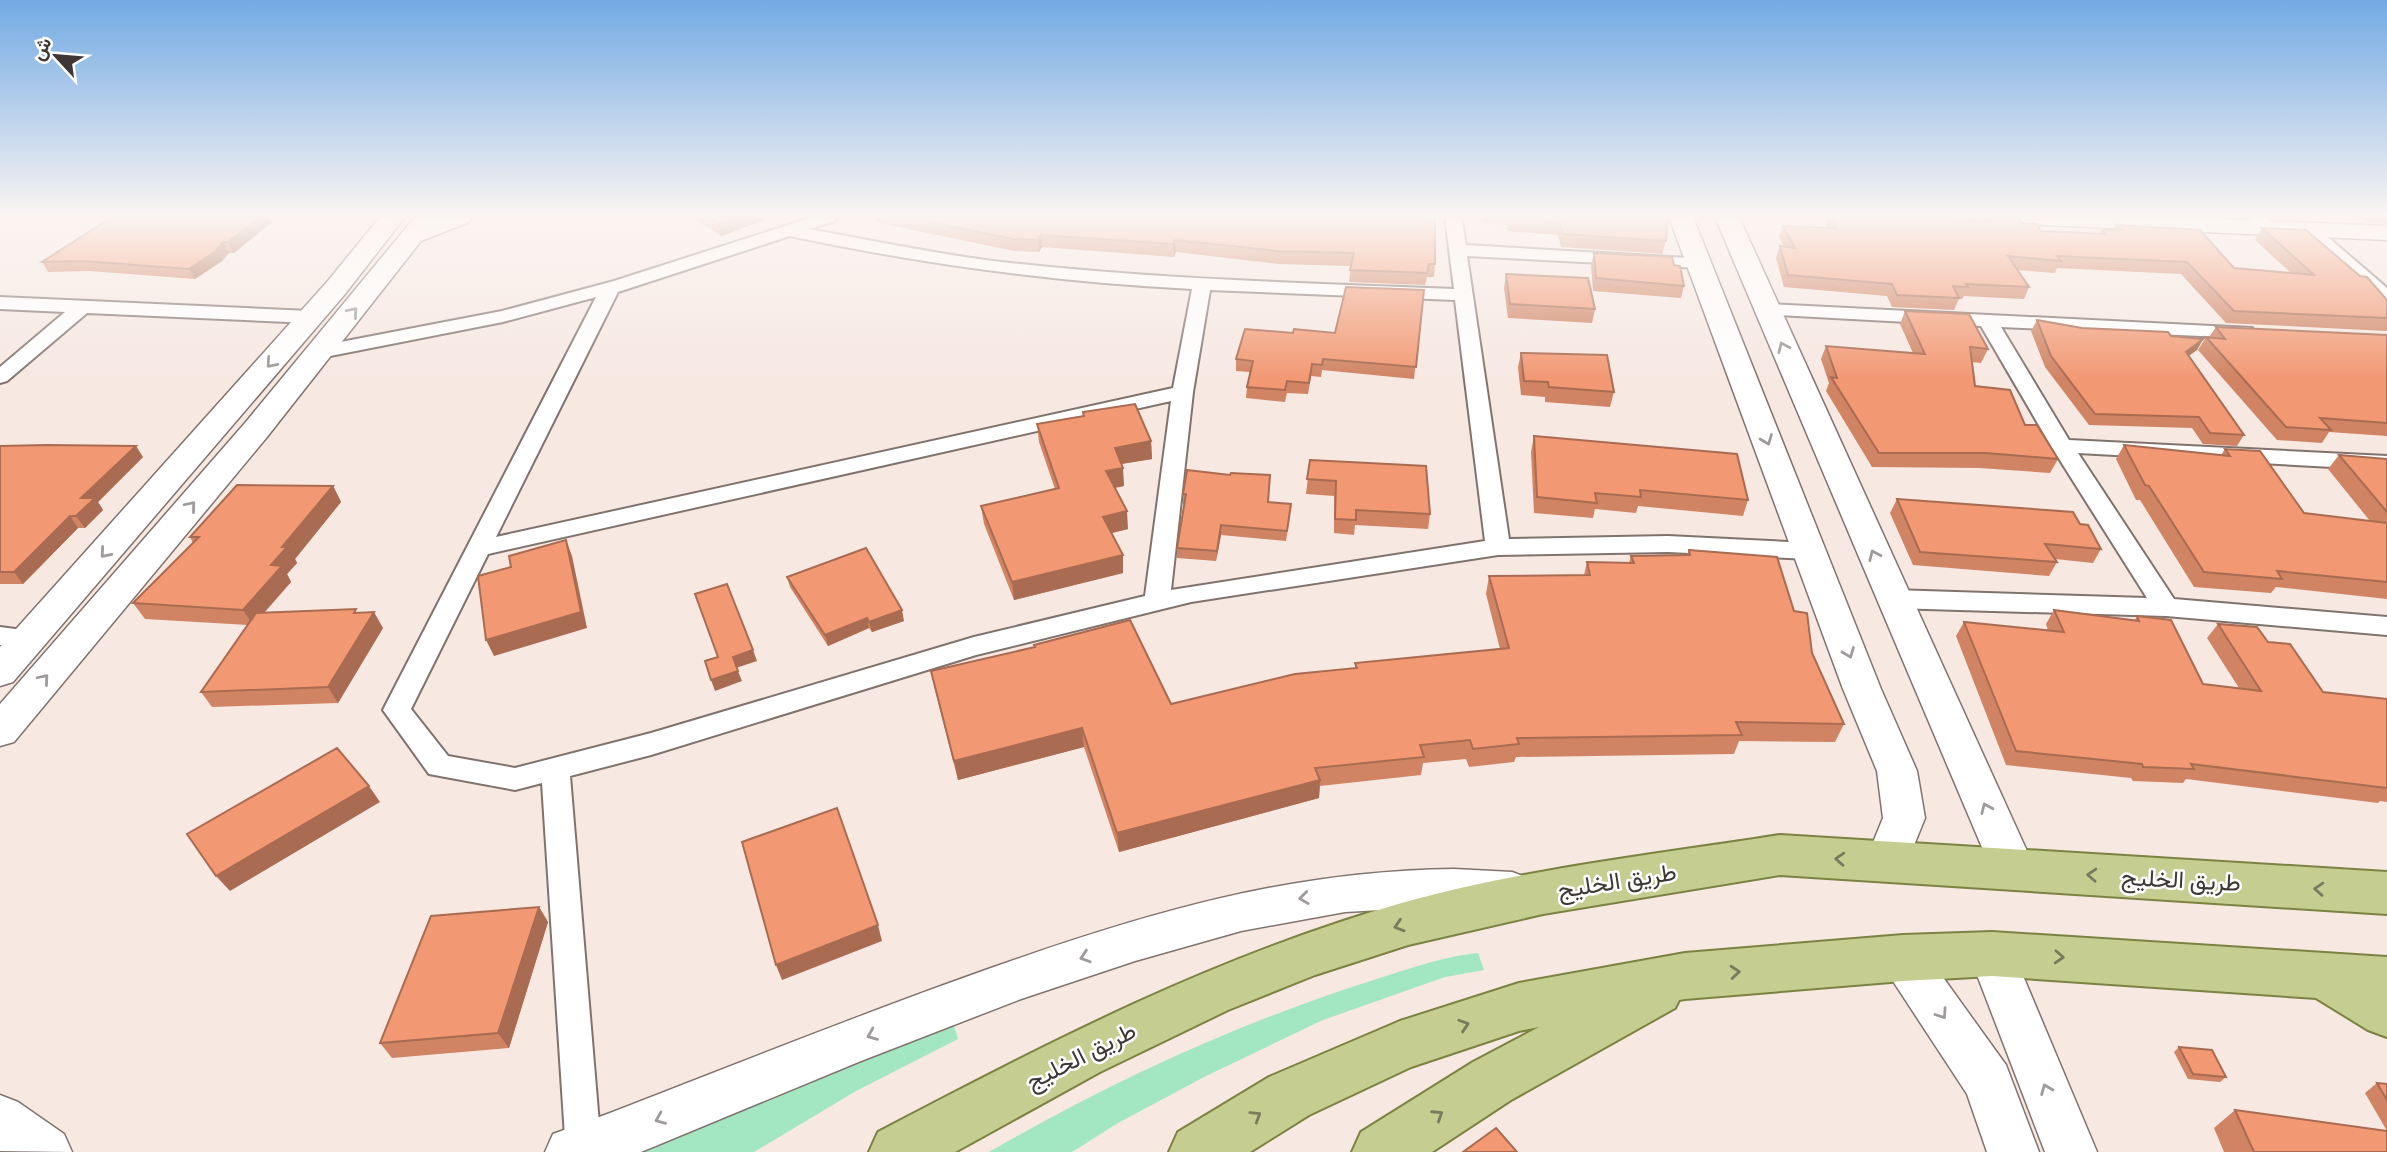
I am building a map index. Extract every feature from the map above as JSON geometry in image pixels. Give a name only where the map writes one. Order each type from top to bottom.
[{"type":"main road","name":"طريق الخليج","points":[[898,1152],[1081,1054],[1175,1010],[1306,955],[1408,923],[1543,893],[1780,855],[2387,893]]},
{"type":"main road","points":[[1198,1152],[1289,1096],[1400,1046],[1519,1007],[1685,976],[1903,958],[1993,954],[2147,962],[2387,980]]},
{"type":"main road","points":[[1381,1152],[1492,1081],[1685,976]]},
{"type":"main road","points":[[2327,977],[2387,1013]]},
{"type":"main road","points":[[925,1152],[970,1114]]},
{"type":"street","points":[[0,672],[15,637],[310,317],[360,271]]},
{"type":"street","points":[[0,731],[320,352],[377,271]]},
{"type":"street","points":[[320,352],[503,316],[664,271]]},
{"type":"street","points":[[1043,271],[1202,285],[1464,295]]},
{"type":"street","points":[[1461,271],[1498,547]]},
{"type":"street","points":[[1702,271],[1809,551],[1898,771],[1904,818],[1887,862]]},
{"type":"street","points":[[1750,271],[2014,871]]},
{"type":"street","points":[[2356,271],[2387,298]]},
{"type":"street","points":[[1157,603],[1183,392],[1202,285]]},
{"type":"street","points":[[610,288],[397,710],[439,766],[514,779],[651,744],[974,646],[1191,594],[1498,547],[1668,544],[1809,551]]},
{"type":"street","points":[[0,303],[310,317]]},
{"type":"street","points":[[547,304],[592,325]]},
{"type":"street","points":[[0,377],[81,308]]},
{"type":"street","points":[[1767,310],[2263,333]]},
{"type":"street","points":[[1987,320],[2062,446],[2166,607]]},
{"type":"street","points":[[476,550],[1183,392]]},
{"type":"street","points":[[2062,446],[2387,463]]},
{"type":"street","points":[[1893,599],[2166,607],[2387,626]]},
{"type":"street","points":[[555,769],[577,1150],[985,989],[1207,919],[1289,900],[1357,891],[1427,887],[1543,893]]},
{"type":"street","points":[[1993,954],[2071,1152]]},
{"type":"street","points":[[1903,958],[1988,1082],[2013,1152]]},
{"type":"street","points":[[0,1120],[46,1152]]},
{"type":"green space","points":[[1478,953],[1484,970],[1445,977],[1323,1020],[1206,1076],[1118,1123],[1072,1152],[989,1152],[1122,1081],[1260,1020],[1416,967]]},
{"type":"green space","points":[[953,1023],[958,1039],[856,1091],[754,1152],[633,1152]]},
{"type":"building","points":[[1370,271],[1427,271],[1427,273]]},
{"type":"building","points":[[1595,271],[1681,271],[1684,286],[1596,278]]},
{"type":"building","points":[[1787,271],[2018,271],[2029,287],[1966,284],[1968,287],[1953,286],[1959,298],[1897,295],[1892,284],[1788,275]]},
{"type":"building","points":[[2195,271],[2266,271],[2314,275],[2309,271],[2354,271],[2367,277],[2387,300],[2387,318],[2234,311]]},
{"type":"building","points":[[1506,274],[1588,278],[1595,309],[1510,304]]},
{"type":"building","points":[[1346,287],[1424,290],[1416,367],[1323,359],[1322,365],[1312,364],[1309,383],[1287,381],[1285,390],[1247,387],[1253,361],[1236,359],[1245,329],[1293,333],[1294,329],[1335,333]]},
{"type":"building","points":[[1905,311],[1969,314],[1988,349],[1970,347],[1975,386],[2010,390],[2025,425],[2037,425],[2058,459],[1986,453],[1879,453],[1831,377],[1837,378],[1826,346],[1925,354]]},
{"type":"building","points":[[2037,320],[2082,328],[2168,332],[2171,336],[2203,339],[2186,352],[2244,435],[2210,433],[2199,417],[2095,414],[2051,356]]},
{"type":"building","points":[[2216,327],[2387,335],[2387,423],[2320,418],[2331,430],[2286,427],[2206,337],[2225,339]]},
{"type":"building","points":[[1521,353],[1607,355],[1614,392],[1549,387],[1548,382],[1524,381]]},
{"type":"building","points":[[1135,404],[1151,441],[1115,448],[1123,468],[1106,471],[1127,511],[1103,517],[1123,555],[1012,582],[981,506],[1059,488],[1037,424],[1084,416],[1083,412]]},
{"type":"building","points":[[1534,436],[1737,454],[1748,500],[1640,490],[1641,497],[1595,493],[1597,503],[1537,497]]},
{"type":"building","points":[[2124,445],[2230,456],[2225,449],[2260,451],[2304,513],[2387,523],[2387,582],[2277,571],[2282,579],[2204,572],[2149,486],[2145,485]]},
{"type":"building","points":[[0,446],[136,446],[81,498],[95,498],[76,516],[70,516],[14,572],[0,572]]},
{"type":"building","points":[[2339,455],[2387,459],[2387,512]]},
{"type":"building","points":[[1310,460],[1426,466],[1430,514],[1356,510],[1356,520],[1335,519],[1336,481],[1307,479]]},
{"type":"building","points":[[1187,470],[1230,475],[1270,475],[1268,502],[1291,504],[1287,531],[1221,525],[1217,551],[1177,548]]},
{"type":"building","points":[[237,485],[333,486],[282,547],[287,547],[271,565],[282,566],[243,610],[133,603],[199,537],[190,537]]},
{"type":"building","points":[[1897,499],[2073,512],[2080,524],[2088,525],[2101,549],[2045,544],[2057,562],[1920,552]]},
{"type":"building","points":[[566,540],[581,612],[486,640],[478,576],[511,567],[509,556]]},
{"type":"building","points":[[866,548],[902,610],[869,622],[867,618],[825,635],[787,577]]},
{"type":"building","points":[[1689,550],[1777,557],[1794,611],[1807,613],[1812,653],[1844,724],[1736,722],[1742,735],[1517,738],[1519,744],[1473,749],[1470,740],[1420,745],[1424,757],[1315,768],[1320,780],[1117,833],[1082,728],[954,761],[931,671],[1035,647],[1034,645],[1130,620],[1171,704],[1295,674],[1357,668],[1355,663],[1509,648],[1489,576],[1590,575],[1587,562],[1634,563],[1631,556],[1690,555]]},
{"type":"building","points":[[727,584],[753,650],[733,657],[738,671],[711,680],[705,661],[718,657],[695,594]]},
{"type":"building","points":[[356,609],[354,613],[374,612],[328,687],[201,692],[256,613]]},
{"type":"building","points":[[2054,610],[2139,621],[2137,616],[2171,620],[2203,684],[2261,691],[2218,624],[2257,627],[2268,642],[2290,644],[2323,692],[2387,699],[2387,788],[2191,764],[2194,769],[2143,767],[2142,764],[2016,751],[1964,622],[2064,632]]},
{"type":"building","points":[[337,748],[369,786],[216,876],[187,834]]},
{"type":"building","points":[[837,808],[878,925],[776,965],[742,842]]},
{"type":"building","points":[[539,907],[498,1033],[380,1043],[431,916]]},
{"type":"building","points":[[2179,1047],[2212,1050],[2226,1077],[2193,1074]]},
{"type":"building","points":[[2377,1083],[2387,1084],[2387,1100]]},
{"type":"building","points":[[2235,1110],[2387,1131],[2387,1152],[2254,1152]]},
{"type":"building","points":[[1496,1128],[1517,1152],[1463,1152]]}]
